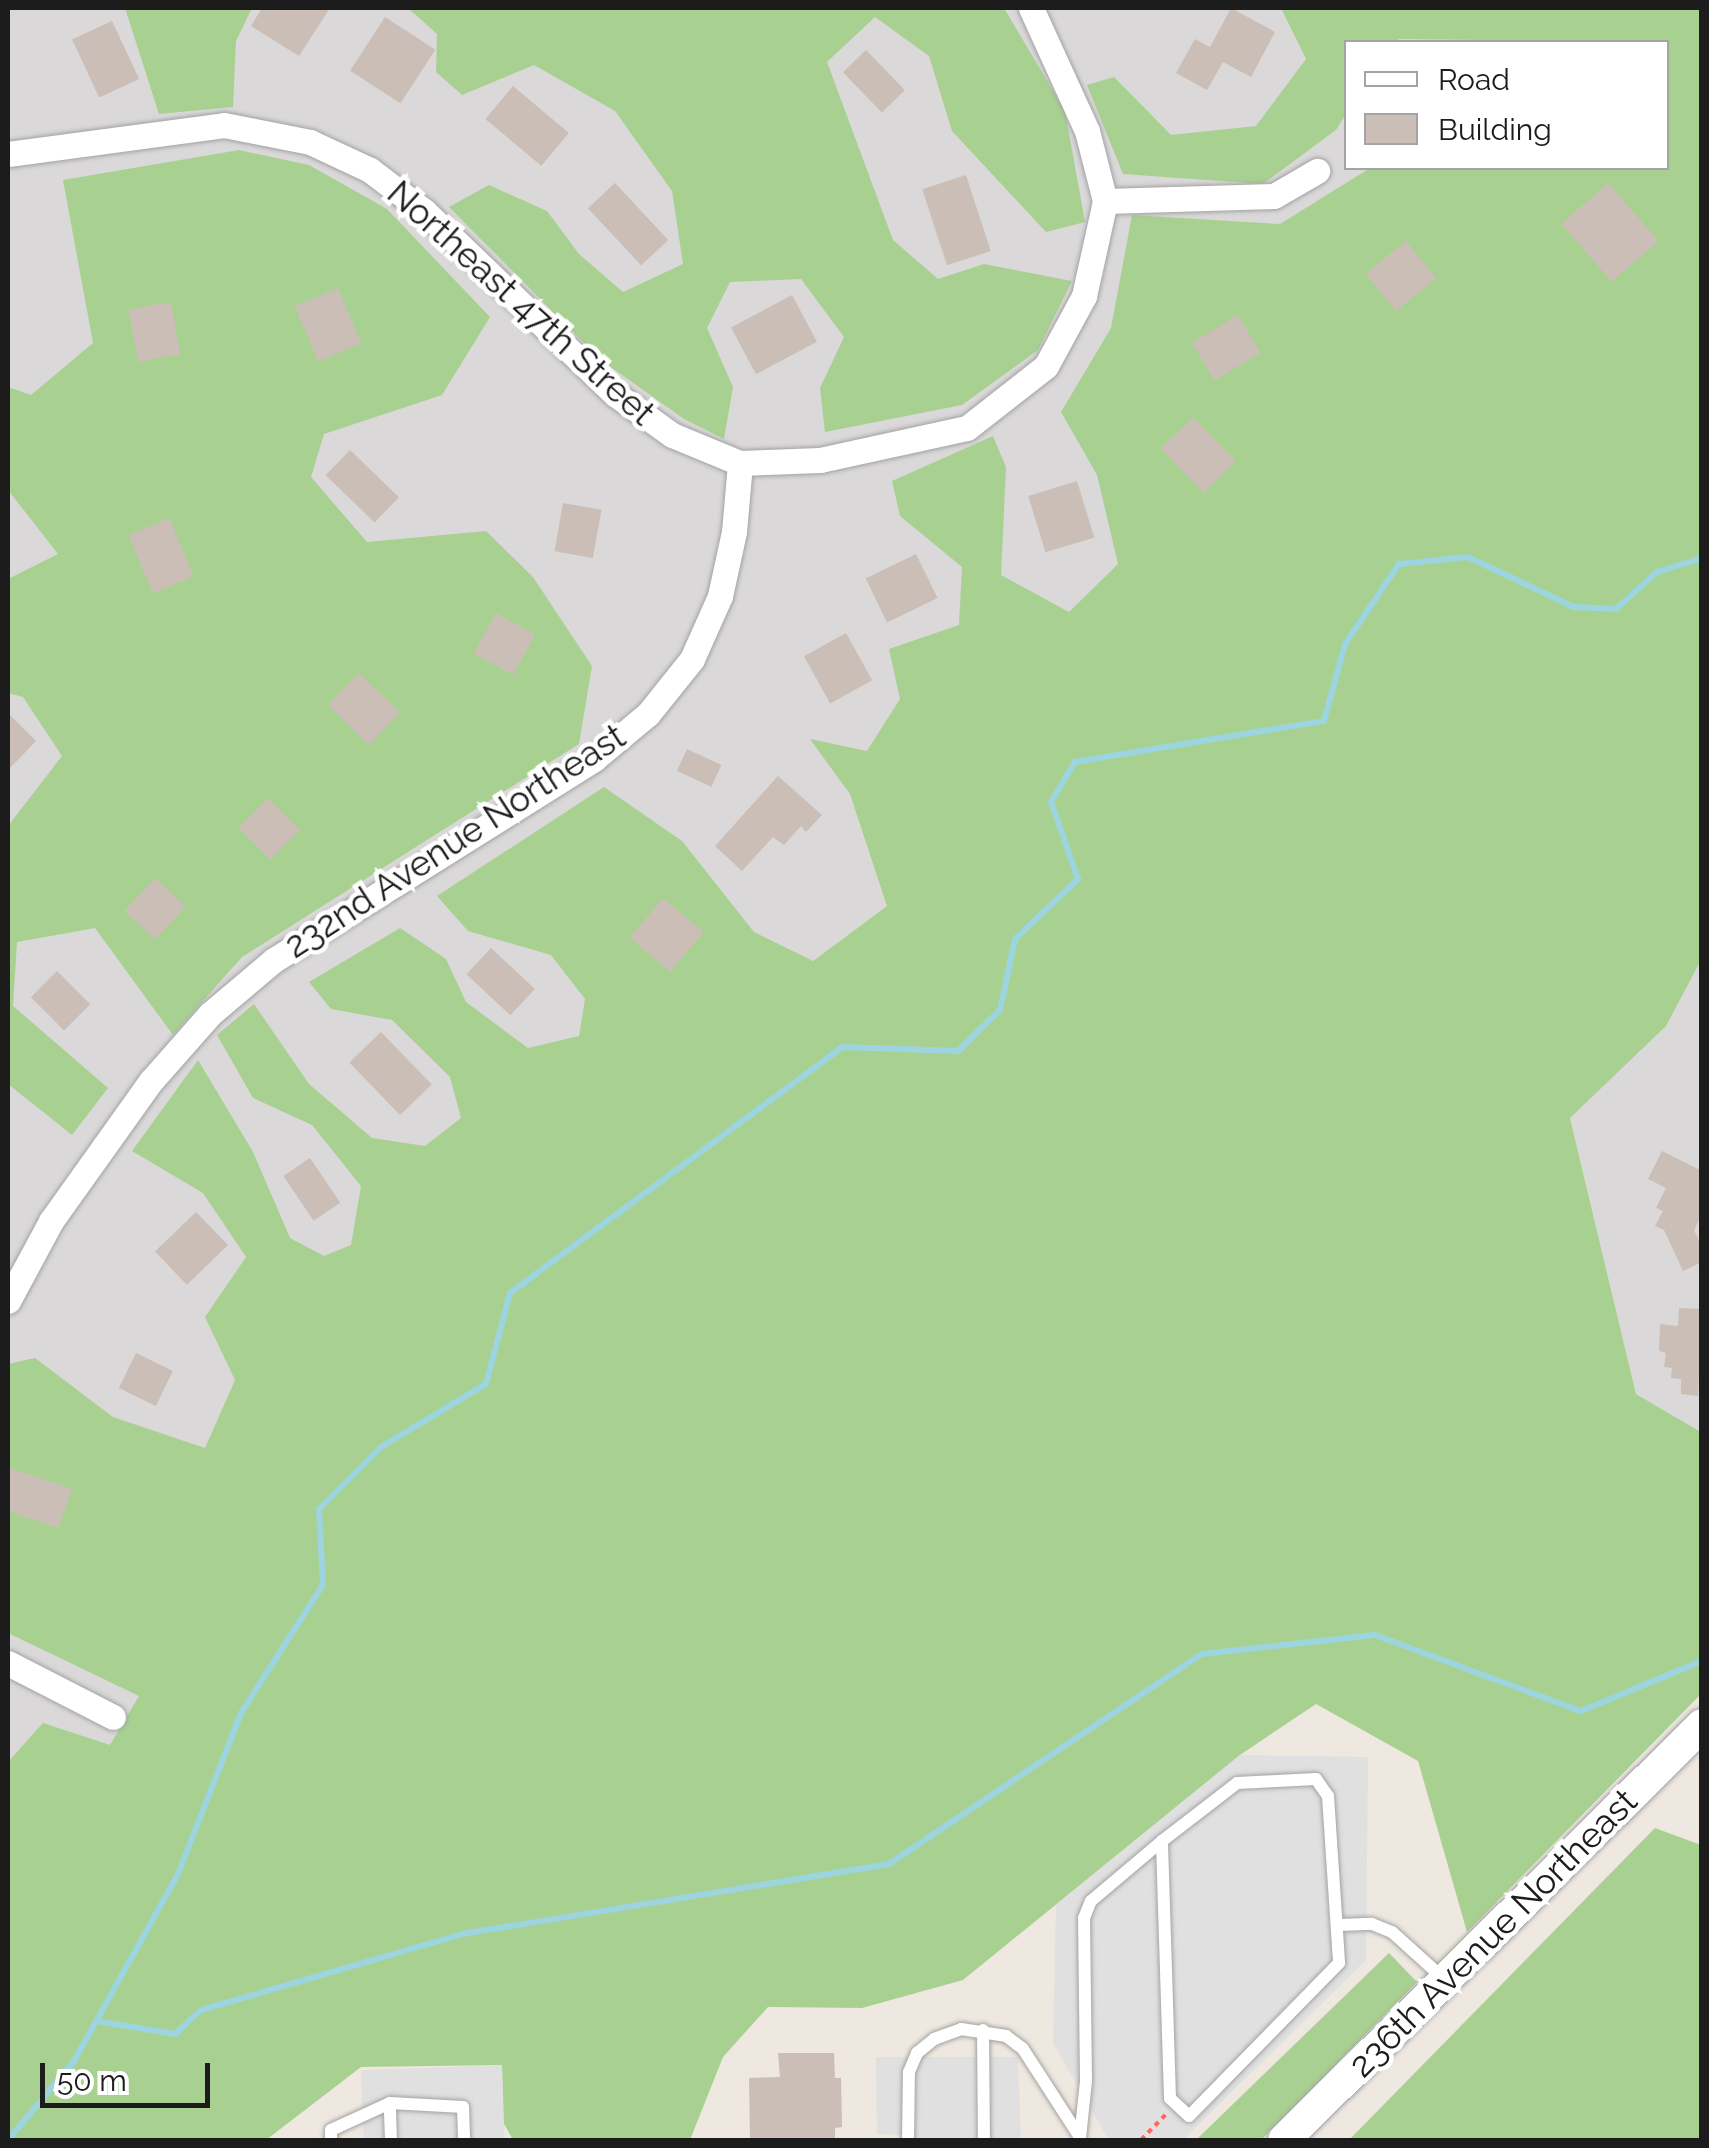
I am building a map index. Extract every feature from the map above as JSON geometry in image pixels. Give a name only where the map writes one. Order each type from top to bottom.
[{"type":"street","points":[[740,463],[820,460],[966,428],[1046,366],[1084,296],[1105,201],[1088,131],[1032,8]]},
{"type":"street","name":"Northeast 47th Street","points":[[8,154],[224,125],[310,142],[370,170],[424,211],[615,394],[672,436],[740,463]]},
{"type":"street","points":[[1105,201],[1274,196],[1317,171]]},
{"type":"street","name":"232nd Avenue Northeast","points":[[8,1301],[51,1221],[151,1081],[210,1014],[274,960],[594,759],[648,714],[692,659],[720,596],[734,532],[740,463]]},
{"type":"street","points":[[8,1663],[113,1717]]},
{"type":"street","name":"236th Avenue Northeast","points":[[1284,2140],[1702,1725]]},
{"type":"lane","points":[[1081,2139],[1086,2081],[1084,1918],[1091,1900],[1162,1842],[1237,1782],[1316,1779],[1333,1811],[1339,1962],[1189,2116],[1170,2098],[1162,1842]]},
{"type":"lane","points":[[1339,1925],[1372,1924],[1392,1932],[1445,1980]]},
{"type":"lane","points":[[908,2140],[908,2072],[917,2053],[934,2039],[961,2029],[1006,2036],[1023,2049],[1081,2139]]},
{"type":"lane","points":[[983,2030],[984,2140]]},
{"type":"lane","points":[[390,2103],[391,2140]]},
{"type":"lane","points":[[331,2140],[331,2130],[390,2103],[464,2107],[464,2140]]},
{"type":"shaded area","points":[[8,8],[1701,8],[1701,1432],[1636,1394],[1570,1117],[1665,1026],[887,906],[466,1219],[29,1880],[8,1905]]},
{"type":"shaded area","points":[[1240,1755],[1368,1757],[1366,1960],[1183,2140],[1109,2140],[1053,2043],[1056,1905]]},
{"type":"shaded area","points":[[876,2057],[1018,2057],[1021,2140],[910,2140],[909,2135],[877,2134]]},
{"type":"shaded area","points":[[502,2065],[505,2140],[364,2140],[361,2070]]},
{"type":"green space","points":[[125,8],[252,8],[236,41],[233,107],[159,114]]},
{"type":"green space","points":[[408,8],[1004,8],[1065,111],[1085,222],[1046,232],[952,131],[929,56],[875,17],[827,62],[893,240],[938,279],[984,264],[1072,281],[1038,350],[962,405],[825,432],[820,388],[844,337],[801,279],[730,282],[707,328],[733,387],[724,439],[684,419],[601,360],[449,207],[489,185],[547,211],[579,254],[623,292],[683,264],[672,191],[615,111],[534,65],[462,95],[436,72],[437,34]]},
{"type":"green space","points":[[1281,8],[1701,8],[1701,960],[1666,1026],[1570,1118],[1636,1394],[1701,1432],[1701,1694],[1467,1932],[1418,1761],[1316,1704],[1240,1755],[963,1980],[862,2008],[768,2007],[723,2057],[690,2140],[513,2140],[503,2122],[502,2065],[361,2067],[266,2140],[8,2140],[8,1762],[43,1723],[110,1745],[139,1696],[8,1633],[8,1364],[35,1358],[113,1417],[205,1448],[235,1380],[205,1317],[246,1257],[203,1193],[132,1151],[198,1060],[253,1152],[290,1238],[324,1256],[351,1245],[361,1186],[312,1125],[253,1098],[217,1035],[254,1004],[309,1084],[372,1138],[425,1146],[461,1118],[450,1077],[392,1020],[331,1009],[309,982],[400,928],[446,959],[466,1002],[528,1048],[579,1036],[585,999],[551,955],[468,931],[437,896],[604,787],[682,841],[754,932],[813,961],[887,906],[850,794],[810,739],[867,751],[900,699],[889,649],[959,625],[962,567],[900,516],[892,481],[993,436],[1006,467],[1001,575],[1069,612],[1118,564],[1097,475],[1061,412],[1111,328],[1132,215],[1280,224],[1367,170],[1669,170],[1669,40],[1344,40],[1344,117],[1336,130],[1263,184],[1123,174],[1087,85],[1114,77],[1171,135],[1256,126],[1306,59]]},
{"type":"green space","points":[[239,150],[309,165],[387,209],[490,317],[442,395],[324,434],[311,477],[367,542],[486,531],[533,577],[592,666],[579,744],[242,957],[173,1035],[95,928],[17,942],[13,1006],[108,1088],[72,1135],[8,1084],[8,826],[62,756],[23,697],[8,693],[8,579],[58,554],[8,490],[8,387],[31,395],[93,343],[63,180]]},
{"type":"green space","points":[[1655,1828],[1701,1845],[1701,2140],[1349,2140]]},
{"type":"green space","points":[[1389,1953],[1417,1982],[1261,2140],[1196,2140]]},
{"type":"building","points":[[262,8],[330,8],[299,56],[251,26]]},
{"type":"building","points":[[1231,8],[1275,32],[1251,77],[1223,62],[1207,90],[1176,73],[1195,39],[1210,47]]},
{"type":"building","points":[[385,17],[435,50],[400,103],[350,71]]},
{"type":"building","points":[[112,21],[139,79],[99,98],[72,40]]},
{"type":"building","points":[[866,50],[905,90],[882,113],[843,72]]},
{"type":"building","points":[[513,86],[569,133],[541,166],[485,119]]},
{"type":"building","points":[[966,175],[991,251],[947,265],[922,189]]},
{"type":"building","points":[[615,183],[668,240],[641,265],[588,208]]},
{"type":"building","points":[[1608,183],[1659,241],[1612,282],[1561,224]]},
{"type":"building","points":[[1406,241],[1436,278],[1396,311],[1366,274]]},
{"type":"building","points":[[338,288],[361,343],[318,362],[295,306]]},
{"type":"building","points":[[792,295],[817,342],[756,374],[731,327]]},
{"type":"building","points":[[171,302],[180,354],[138,362],[129,309]]},
{"type":"building","points":[[1238,315],[1261,353],[1214,381],[1192,343]]},
{"type":"building","points":[[1193,417],[1236,462],[1204,493],[1161,448]]},
{"type":"building","points":[[350,450],[399,497],[375,522],[326,475]]},
{"type":"building","points":[[1077,481],[1094,537],[1045,552],[1028,496]]},
{"type":"building","points":[[563,503],[601,510],[593,558],[554,551]]},
{"type":"building","points":[[169,518],[194,576],[153,593],[128,535]]},
{"type":"building","points":[[916,554],[937,598],[887,623],[866,579]]},
{"type":"building","points":[[496,613],[535,635],[513,675],[474,653]]},
{"type":"building","points":[[846,633],[872,680],[830,704],[804,656]]},
{"type":"building","points":[[359,673],[400,713],[369,745],[328,705]]},
{"type":"building","points":[[8,713],[36,741],[8,770]]},
{"type":"building","points":[[687,749],[721,765],[711,787],[677,771]]},
{"type":"building","points":[[778,776],[822,815],[806,832],[801,826],[784,845],[773,837],[742,871],[715,846]]},
{"type":"building","points":[[268,798],[300,830],[270,860],[238,828]]},
{"type":"building","points":[[155,878],[186,907],[155,940],[124,911]]},
{"type":"building","points":[[663,898],[704,932],[670,972],[630,938]]},
{"type":"building","points":[[491,948],[535,989],[510,1015],[466,974]]},
{"type":"building","points":[[57,971],[90,1004],[64,1030],[31,997]]},
{"type":"building","points":[[381,1032],[432,1085],[400,1115],[349,1063]]},
{"type":"building","points":[[1662,1151],[1702,1171],[1702,1214],[1694,1230],[1702,1247],[1702,1262],[1683,1271],[1664,1230],[1655,1226],[1663,1211],[1656,1208],[1666,1188],[1648,1179]]},
{"type":"building","points":[[310,1158],[340,1203],[314,1221],[283,1176]]},
{"type":"building","points":[[196,1212],[228,1245],[187,1285],[155,1252]]},
{"type":"building","points":[[1679,1308],[1702,1309],[1698,1396],[1681,1394],[1681,1379],[1671,1378],[1672,1368],[1664,1367],[1666,1353],[1659,1351],[1660,1324],[1678,1326]]},
{"type":"building","points":[[136,1353],[173,1371],[156,1406],[119,1388]]},
{"type":"building","points":[[8,1467],[72,1489],[58,1528],[8,1511]]},
{"type":"building","points":[[778,2053],[834,2053],[835,2078],[841,2078],[842,2127],[835,2128],[835,2140],[750,2140],[749,2078],[780,2077]]},
{"type":"waterway","points":[[8,2140],[74,2061],[178,1874],[241,1713],[323,1585],[319,1509],[381,1447],[486,1384],[510,1293],[843,1047],[958,1051],[1000,1010],[1015,939],[1078,879],[1051,802],[1075,762],[1324,721],[1345,644],[1399,564],[1468,557],[1574,607],[1616,609],[1657,572],[1702,558]]},
{"type":"waterway","points":[[97,2021],[175,2034],[201,2010],[462,1934],[889,1864],[1202,1654],[1375,1635],[1581,1711],[1702,1661]]}]
